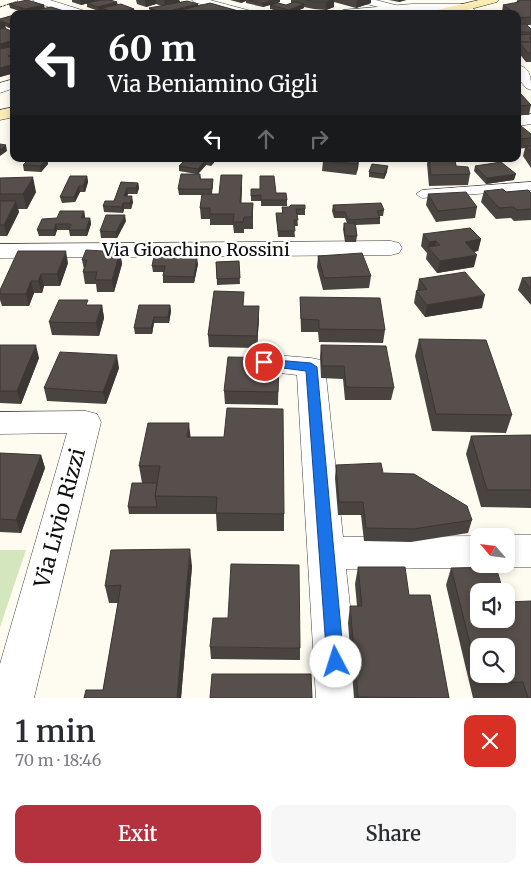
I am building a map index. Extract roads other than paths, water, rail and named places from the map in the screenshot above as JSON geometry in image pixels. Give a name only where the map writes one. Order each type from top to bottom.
[{"type":"main road","points":[[469,10],[493,0]]},
{"type":"street","points":[[39,0],[69,10]]},
{"type":"street","points":[[198,0],[233,10]]},
{"type":"street","points":[[362,0],[395,8]]},
{"type":"street","points":[[378,10],[395,8],[469,10]]},
{"type":"street","name":"Via Gioachino Rossini","points":[[0,251],[391,248]]},
{"type":"street","points":[[264,362],[311,367],[338,698]]},
{"type":"street","name":"Via Livio Rizzi","points":[[0,423],[86,422],[12,698]]},
{"type":"street","points":[[515,551],[531,551]]},
{"type":"street","points":[[327,553],[470,552]]},
{"type":"lane","points":[[422,194],[531,186]]}]
